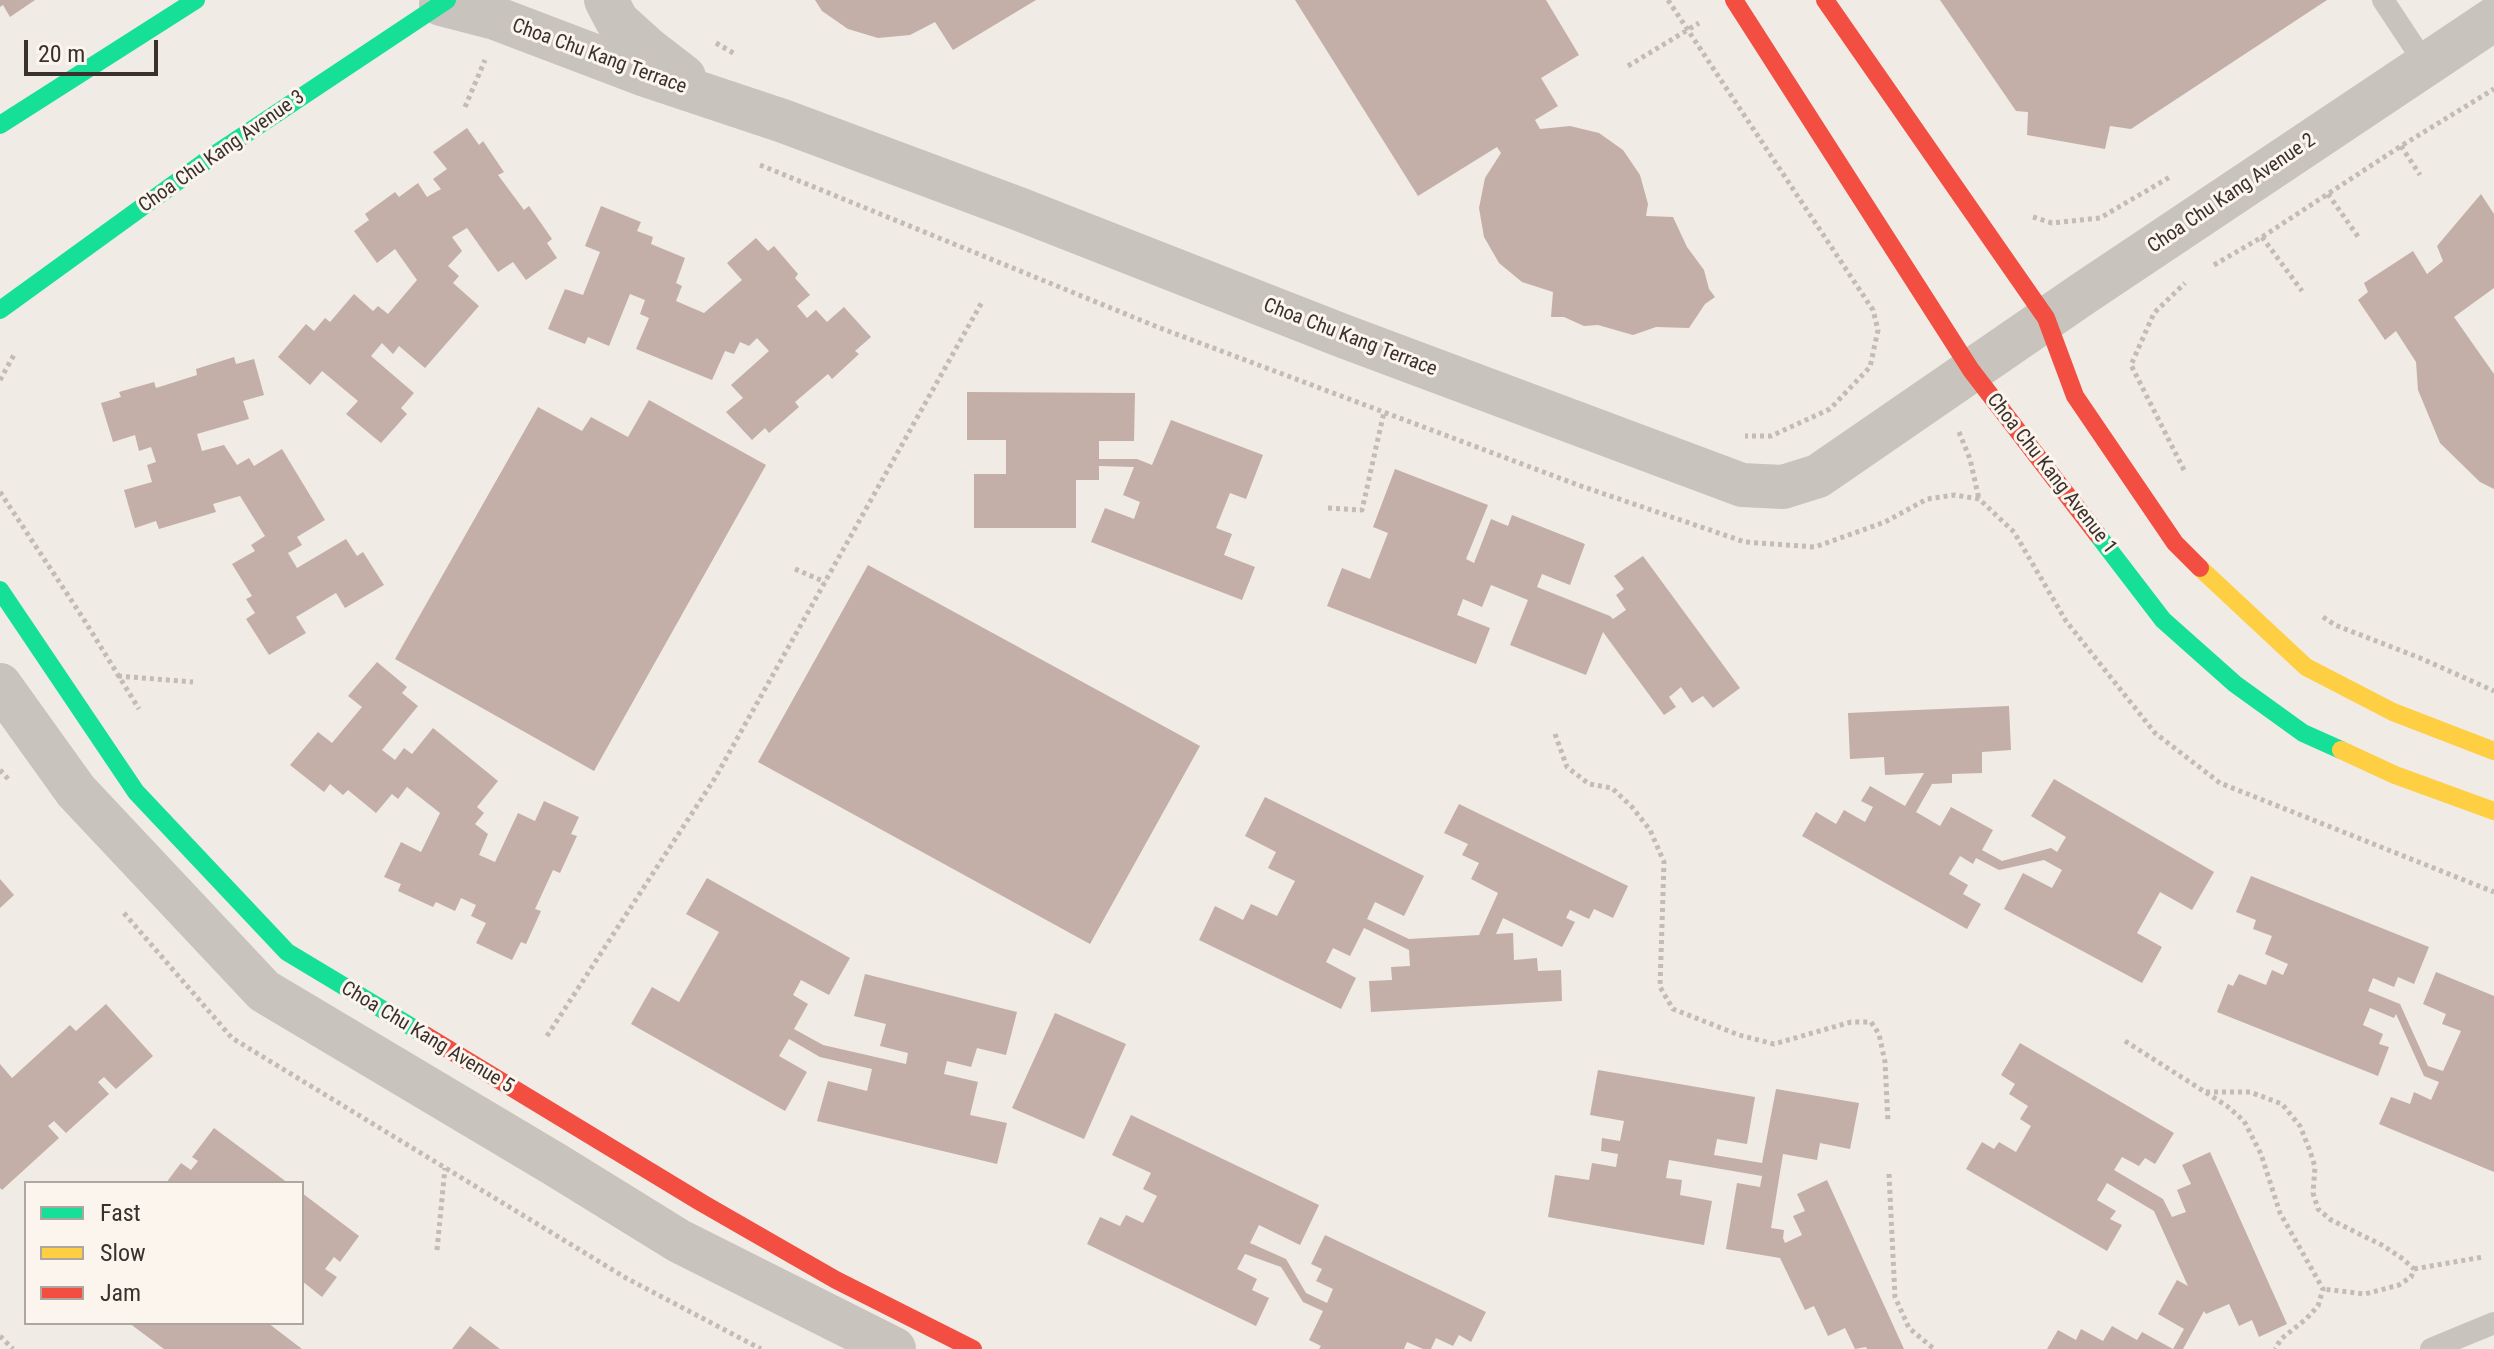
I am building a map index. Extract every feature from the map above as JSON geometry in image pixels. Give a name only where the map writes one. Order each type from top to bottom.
[{"type":"street","points":[[0,125],[196,0]]},
{"type":"street","name":"Choa Chu Kang Terrace","points":[[606,0],[617,21],[711,98]]},
{"type":"street","name":"Choa Chu Kang Avenue 1","points":[[1734,0],[1971,370],[2163,620],[2235,684],[2303,733],[2395,775],[2494,811]]},
{"type":"street","points":[[1825,0],[2046,318],[2075,396],[2175,543],[2306,667],[2393,712],[2494,751]]},
{"type":"street","name":"Choa Chu Kang Terrace","points":[[444,2],[783,121],[1742,485],[1783,487],[1818,476],[1971,370]]},
{"type":"street","name":"Choa Chu Kang Avenue 3","points":[[0,310],[214,155],[444,2]]},
{"type":"street","name":"Choa Chu Kang Avenue 2","points":[[1971,370],[2494,19]]},
{"type":"street","points":[[0,321],[47,278]]},
{"type":"street","name":"Choa Chu Kang Avenue 5","points":[[0,590],[136,792],[287,952],[702,1203],[836,1280],[973,1349]]},
{"type":"street","points":[[0,685],[76,791],[264,991],[679,1241],[894,1349]]},
{"type":"street","points":[[39,741],[81,710]]},
{"type":"lane","points":[[2383,0],[2426,65]]},
{"type":"lane","points":[[2431,1349],[2494,1323]]},
{"type":"path","points":[[1668,0],[1873,310],[1878,330],[1870,367],[1830,409],[1771,436],[1743,436]]},
{"type":"path","points":[[1628,66],[1710,15]]},
{"type":"path","points":[[712,41],[737,55]]},
{"type":"path","points":[[465,107],[488,53]]},
{"type":"path","points":[[2206,269],[2262,237],[2494,89]]},
{"type":"path","points":[[2401,146],[2420,175]]},
{"type":"path","points":[[2328,194],[2359,238]]},
{"type":"path","points":[[2262,237],[2302,291]]},
{"type":"path","points":[[2189,480],[2131,365],[2154,313],[2192,277]]},
{"type":"path","points":[[547,1036],[715,778],[982,302]]},
{"type":"path","points":[[1328,508],[1362,510],[1384,412]]},
{"type":"path","points":[[0,492],[142,713]]},
{"type":"path","points":[[1979,499],[2014,532],[2066,621],[2155,733],[2220,783],[2494,892]]},
{"type":"path","points":[[795,569],[825,582]]},
{"type":"path","points":[[2323,617],[2335,625],[2494,691]]},
{"type":"path","points":[[117,676],[193,682]]},
{"type":"path","points":[[1555,734],[1567,767],[1589,784],[1612,788],[1632,807],[1650,830],[1664,862],[1660,987],[1673,1009],[1739,1035],[1774,1044],[1851,1022],[1871,1022],[1879,1034],[1885,1062],[1888,1123]]},
{"type":"path","points":[[2125,1041],[2206,1092],[2244,1121],[2261,1154],[2280,1213],[2323,1289],[2318,1306],[2281,1339],[2275,1349]]},
{"type":"path","points":[[2206,1092],[2250,1092],[2282,1104],[2300,1126],[2310,1151],[2315,1167],[2313,1193],[2318,1209],[2331,1220],[2382,1245],[2414,1269]]},
{"type":"path","points":[[437,1250],[445,1168]]},
{"type":"path","points":[[1889,1174],[1895,1297],[1909,1328],[1934,1349]]},
{"type":"path","points":[[2414,1269],[2483,1257]]},
{"type":"path","points":[[2323,1289],[2365,1294],[2399,1285],[2411,1277],[2414,1269]]},
{"type":"path","points":[[0,1336],[13,1349]]},
{"type":"building","points":[[0,0],[35,0],[10,17],[3,5],[0,7]]},
{"type":"building","points":[[815,0],[1036,0],[953,50],[935,22],[910,35],[878,38],[848,29],[822,11]]},
{"type":"building","points":[[1295,0],[1546,0],[1579,55],[1541,78],[1558,106],[1535,120],[1540,129],[1570,126],[1599,133],[1623,150],[1640,175],[1648,204],[1646,216],[1673,217],[1687,247],[1704,270],[1709,289],[1715,297],[1705,304],[1689,328],[1656,327],[1633,335],[1598,325],[1584,326],[1564,317],[1551,317],[1553,292],[1522,282],[1499,263],[1484,237],[1479,208],[1485,178],[1501,153],[1497,147],[1418,196]]},
{"type":"building","points":[[1940,0],[2327,0],[2131,129],[2110,126],[2105,149],[2027,135],[2028,112],[2016,111]]},
{"type":"building","points":[[467,128],[479,145],[483,141],[504,172],[498,175],[524,210],[529,206],[552,239],[547,243],[557,258],[526,280],[513,262],[498,272],[467,228],[452,237],[462,251],[448,266],[459,276],[453,283],[479,306],[425,368],[399,346],[393,354],[382,343],[371,356],[414,393],[401,408],[407,414],[381,443],[346,414],[358,401],[322,371],[310,385],[278,357],[306,324],[314,331],[325,318],[330,322],[354,294],[373,311],[378,306],[388,314],[417,280],[395,249],[377,263],[354,231],[369,220],[365,214],[395,192],[399,197],[418,183],[427,197],[441,189],[433,179],[447,169],[433,152]]},
{"type":"building","points":[[2481,194],[2494,214],[2494,288],[2454,317],[2494,374],[2494,489],[2480,482],[2440,443],[2418,390],[2416,362],[2396,331],[2385,340],[2358,300],[2368,292],[2364,283],[2413,251],[2427,274],[2443,261],[2437,246]]},
{"type":"building","points":[[601,206],[641,222],[637,231],[653,237],[651,244],[685,258],[676,283],[682,286],[676,301],[704,313],[742,280],[727,263],[756,238],[768,251],[774,246],[798,274],[795,278],[810,295],[797,306],[807,318],[816,310],[827,322],[844,307],[871,337],[855,351],[859,354],[832,379],[828,374],[795,402],[799,407],[769,433],[765,428],[752,440],[726,412],[743,398],[731,385],[769,351],[757,338],[749,346],[740,342],[734,354],[725,351],[712,380],[636,349],[649,318],[640,314],[645,300],[630,294],[609,346],[588,337],[585,344],[548,329],[565,289],[583,295],[600,252],[585,246]]},
{"type":"building","points":[[234,357],[236,364],[254,359],[264,395],[243,401],[249,419],[197,434],[202,451],[224,445],[237,465],[249,458],[254,466],[282,449],[325,520],[297,537],[302,545],[288,553],[297,568],[346,539],[357,556],[363,552],[384,585],[345,608],[336,593],[296,617],[306,633],[269,655],[246,619],[255,613],[246,599],[252,596],[232,564],[255,551],[251,545],[265,536],[240,496],[213,504],[216,512],[159,529],[156,521],[135,528],[124,490],[152,482],[147,465],[156,462],[151,447],[139,451],[135,435],[113,442],[101,403],[121,397],[119,392],[154,382],[156,388],[197,375],[196,369]]},
{"type":"building","points":[[967,392],[1135,393],[1134,441],[1099,441],[1099,459],[1137,459],[1152,465],[1171,420],[1263,455],[1246,499],[1230,493],[1216,528],[1232,534],[1224,555],[1255,567],[1242,600],[1091,542],[1105,508],[1134,519],[1140,502],[1123,495],[1134,467],[1099,466],[1099,480],[1076,480],[1076,528],[974,528],[974,474],[1006,474],[1006,440],[967,440]]},
{"type":"building","points":[[649,400],[766,465],[594,771],[395,659],[538,407],[582,431],[591,417],[628,437]]},
{"type":"building","points":[[1395,469],[1488,505],[1466,559],[1474,563],[1491,519],[1508,526],[1512,515],[1585,544],[1570,585],[1542,574],[1537,587],[1613,619],[1626,610],[1616,595],[1624,589],[1614,576],[1643,556],[1740,688],[1713,708],[1703,696],[1692,703],[1681,687],[1669,697],[1676,707],[1664,715],[1603,632],[1586,675],[1510,645],[1528,600],[1491,585],[1482,607],[1463,599],[1457,615],[1490,628],[1476,664],[1327,606],[1342,568],[1370,579],[1388,533],[1373,527]]},
{"type":"building","points":[[868,565],[1200,746],[1090,944],[758,762]]},
{"type":"building","points":[[377,662],[407,687],[402,693],[418,706],[382,750],[395,760],[404,748],[412,754],[433,728],[498,781],[477,807],[484,813],[475,824],[488,834],[479,855],[495,862],[518,813],[535,821],[544,801],[579,817],[571,834],[577,836],[560,873],[553,870],[535,909],[541,911],[526,944],[521,942],[512,960],[476,943],[486,923],[471,916],[476,905],[461,898],[455,911],[436,902],[433,907],[398,891],[401,884],[384,877],[401,842],[421,852],[440,813],[407,787],[398,799],[392,794],[376,813],[348,790],[343,795],[330,784],[324,792],[290,765],[318,732],[332,743],[362,707],[348,696]]},
{"type":"building","points":[[2009,706],[2011,750],[1982,752],[1982,773],[1952,774],[1952,783],[1932,784],[1916,812],[1940,826],[1951,807],[1993,830],[1982,850],[2002,861],[2051,848],[2057,852],[2066,837],[2031,816],[2054,779],[2214,872],[2192,910],[2160,892],[2137,933],[2162,947],[2142,983],[2004,909],[2023,873],[2052,888],[2062,870],[2044,860],[1999,870],[1976,858],[1973,864],[1960,856],[1949,874],[1968,885],[1963,894],[1981,904],[1967,929],[1802,836],[1816,812],[1836,824],[1844,810],[1865,822],[1873,807],[1861,801],[1870,786],[1905,806],[1924,773],[1885,775],[1884,757],[1850,759],[1848,713]]},
{"type":"building","points":[[1265,797],[1424,876],[1404,916],[1375,902],[1367,919],[1409,939],[1479,935],[1498,893],[1471,879],[1479,863],[1462,855],[1468,844],[1444,833],[1459,804],[1628,886],[1613,918],[1594,909],[1589,919],[1570,910],[1566,918],[1575,922],[1562,947],[1503,918],[1496,934],[1513,933],[1514,960],[1537,958],[1538,971],[1561,970],[1562,1001],[1371,1012],[1369,981],[1392,980],[1391,967],[1410,966],[1409,950],[1364,928],[1350,956],[1333,948],[1326,962],[1356,978],[1341,1009],[1199,940],[1215,906],[1243,920],[1251,904],[1277,916],[1295,881],[1268,868],[1276,852],[1245,836]]},
{"type":"building","points":[[2251,876],[2429,947],[2414,984],[2398,977],[2394,987],[2373,978],[2368,991],[2400,1004],[2428,1066],[2443,1071],[2461,1031],[2442,1024],[2446,1014],[2423,1004],[2436,972],[2494,996],[2494,1172],[2379,1124],[2391,1097],[2410,1104],[2414,1092],[2431,1100],[2439,1082],[2424,1076],[2396,1014],[2394,1018],[2370,1008],[2363,1025],[2383,1034],[2379,1044],[2389,1047],[2378,1076],[2217,1012],[2228,984],[2233,986],[2239,974],[2266,985],[2272,970],[2283,975],[2288,964],[2265,954],[2272,936],[2253,929],[2256,920],[2236,912]]},
{"type":"building","points":[[707,878],[850,958],[829,995],[801,980],[793,995],[808,1004],[794,1029],[823,1045],[906,1064],[908,1053],[880,1046],[886,1024],[854,1016],[865,974],[1017,1012],[1006,1055],[977,1048],[971,1067],[947,1061],[944,1074],[978,1082],[970,1115],[1007,1123],[997,1164],[817,1121],[828,1081],[867,1091],[872,1069],[820,1057],[789,1039],[779,1056],[807,1072],[785,1111],[631,1024],[652,987],[679,1002],[719,932],[686,914]]},
{"type":"building","points":[[0,879],[14,895],[0,908]]},
{"type":"building","points":[[106,1004],[153,1056],[116,1089],[104,1077],[98,1082],[109,1094],[66,1133],[54,1121],[48,1126],[59,1138],[2,1190],[0,1064],[12,1078],[70,1025],[76,1031]]},
{"type":"building","points":[[1055,1013],[1126,1044],[1084,1139],[1012,1108]]},
{"type":"building","points":[[2020,1043],[2174,1133],[2155,1164],[2145,1158],[2139,1166],[2122,1157],[2114,1170],[2163,1199],[2172,1217],[2186,1212],[2177,1190],[2191,1184],[2182,1165],[2210,1152],[2287,1324],[2259,1337],[2252,1320],[2239,1326],[2229,1304],[2206,1314],[2204,1311],[2183,1349],[2173,1349],[2184,1329],[2158,1314],[2177,1280],[2188,1286],[2154,1211],[2107,1183],[2097,1200],[2116,1211],[2110,1219],[2122,1225],[2107,1251],[1966,1169],[1982,1142],[1994,1149],[1999,1142],[2016,1152],[2031,1126],[2020,1119],[2028,1106],[2009,1094],[2015,1084],[2001,1075]]},
{"type":"building","points":[[1598,1070],[1755,1097],[1747,1144],[1717,1139],[1714,1155],[1762,1163],[1776,1089],[1859,1103],[1850,1149],[1820,1143],[1817,1160],[1783,1154],[1771,1228],[1784,1230],[1785,1243],[1802,1235],[1793,1216],[1805,1211],[1797,1194],[1827,1180],[1904,1349],[1855,1349],[1845,1328],[1828,1336],[1814,1306],[1805,1310],[1780,1258],[1726,1249],[1737,1183],[1760,1187],[1762,1176],[1669,1160],[1666,1178],[1682,1180],[1680,1195],[1712,1201],[1704,1245],[1548,1217],[1555,1175],[1589,1180],[1592,1163],[1616,1167],[1618,1154],[1601,1151],[1602,1138],[1620,1141],[1624,1121],[1590,1115]]},
{"type":"building","points":[[1131,1115],[1319,1205],[1300,1245],[1259,1225],[1250,1243],[1286,1259],[1306,1293],[1327,1303],[1333,1289],[1316,1281],[1322,1269],[1311,1264],[1325,1235],[1486,1312],[1471,1342],[1459,1335],[1453,1346],[1436,1338],[1431,1349],[1407,1342],[1404,1349],[1319,1349],[1321,1346],[1309,1340],[1323,1311],[1303,1302],[1281,1267],[1245,1254],[1237,1269],[1257,1279],[1252,1290],[1269,1298],[1256,1326],[1087,1244],[1100,1217],[1120,1226],[1126,1215],[1143,1223],[1157,1196],[1143,1189],[1151,1173],[1112,1155]]},
{"type":"building","points":[[214,1128],[285,1181],[168,1181],[181,1163],[191,1170],[198,1161],[192,1157]]},
{"type":"building","points":[[304,1195],[359,1236],[340,1262],[334,1257],[325,1269],[337,1277],[322,1297],[304,1283]]},
{"type":"building","points":[[132,1325],[271,1325],[302,1349],[164,1349]]},
{"type":"building","points":[[470,1326],[500,1349],[452,1349]]},
{"type":"building","points":[[2112,1326],[2137,1340],[2142,1332],[2173,1349],[2047,1349],[2058,1330],[2076,1340],[2081,1329],[2103,1341]]},
{"type":"traffic: fast","points":[[0,125],[196,0]]},
{"type":"traffic: fast","points":[[0,310],[214,155],[447,0]]},
{"type":"traffic: fast","points":[[2097,534],[2163,620],[2235,684],[2303,733],[2341,750]]},
{"type":"traffic: fast","points":[[0,590],[136,792],[287,952],[425,1035]]},
{"type":"traffic: slow","points":[[2200,568],[2306,667],[2393,712],[2494,751]]},
{"type":"traffic: slow","points":[[2341,750],[2395,775],[2494,811]]},
{"type":"traffic: jam","points":[[1734,0],[1971,370],[2097,534]]},
{"type":"traffic: jam","points":[[1825,0],[2046,318],[2075,396],[2175,543],[2200,568]]},
{"type":"traffic: jam","points":[[425,1035],[702,1203],[836,1280],[973,1349]]}]
